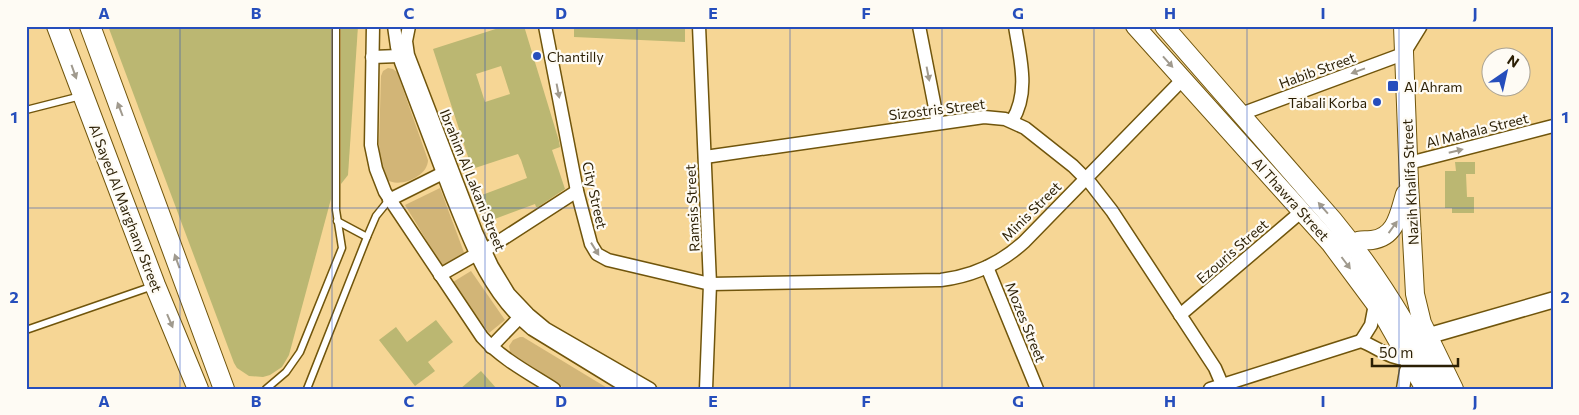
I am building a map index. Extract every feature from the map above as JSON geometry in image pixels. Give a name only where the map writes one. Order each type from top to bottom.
[{"type":"main road","name":"Al Sayed Al Marghany Street","points":[[57,26],[155,285],[198,389]]},
{"type":"main road","name":"Al Sayed Al Marghany Street","points":[[90,26],[224,389]]},
{"type":"main road","name":"Al Thawra Street","points":[[1136,26],[1340,255],[1375,304],[1425,389]]},
{"type":"main road","name":"Al Thawra Street","points":[[1164,26],[1353,245],[1420,334],[1454,389]]},
{"type":"main road","name":"Nazih Khalifa Street","points":[[1403,26],[1409,183],[1420,334]]},
{"type":"main road","points":[[1353,245],[1358,240],[1380,238],[1392,230],[1398,220],[1409,183]]},
{"type":"main road","points":[[1420,334],[1441,389]]},
{"type":"street","points":[[373,26],[371,145],[378,175],[389,200],[477,330],[491,347],[509,361],[554,389]]},
{"type":"street","name":"Ibrahim Al Lakani Street","points":[[394,26],[399,56],[443,173],[498,293],[519,318],[545,338],[630,389]]},
{"type":"street","name":"Ibrahim Al Lakani Street","points":[[409,26],[406,41],[408,55],[468,213],[480,253],[510,294],[528,314],[555,334],[650,389]]},
{"type":"street","name":"City Street","points":[[545,26],[577,191],[591,244],[595,251],[600,257],[608,260],[710,284]]},
{"type":"street","name":"Ramsis Street","points":[[699,26],[710,284],[706,389]]},
{"type":"street","points":[[920,26],[938,123]]},
{"type":"street","points":[[1012,121],[1020,106],[1023,84],[1014,26]]},
{"type":"street","points":[[1403,53],[1419,26]]},
{"type":"street","name":"Habib Street","points":[[1241,114],[1403,53]]},
{"type":"street","points":[[372,58],[399,56]]},
{"type":"street","name":"Minis Street","points":[[710,284],[941,280],[968,275],[987,267],[1004,258],[1020,246],[1183,79]]},
{"type":"street","name":"Sizostris Street","points":[[705,156],[984,117],[1012,121],[1031,132],[1086,178],[1107,204],[1218,372],[1224,387]]},
{"type":"street","name":"Al Mahala Street","points":[[1409,162],[1553,126]]},
{"type":"street","points":[[389,200],[443,173]]},
{"type":"street","points":[[440,275],[480,253],[577,191]]},
{"type":"street","name":"Ezouris Street","points":[[1180,315],[1302,211]]},
{"type":"street","name":"Mozes Street","points":[[987,267],[1037,389]]},
{"type":"street","points":[[1360,342],[1371,325],[1375,304]]},
{"type":"street","points":[[1420,334],[1551,304]]},
{"type":"street","points":[[491,347],[519,318]]},
{"type":"street","points":[[1210,389],[1224,387],[1360,342],[1373,346],[1394,357],[1409,360],[1403,389]]},
{"type":"lane","points":[[266,389],[286,372],[302,347],[342,248],[336,210],[336,26]]},
{"type":"lane","points":[[26,110],[82,96]]},
{"type":"lane","points":[[307,389],[376,216],[389,200]]},
{"type":"lane","points":[[337,221],[367,237]]},
{"type":"lane","points":[[26,330],[155,285]]},
{"type":"shaded area","points":[[388,68],[397,72],[428,160],[427,166],[418,176],[412,180],[398,183],[386,179],[381,167],[379,144],[381,76],[383,71]]},
{"type":"shaded area","points":[[440,188],[465,255],[442,266],[405,205]]},
{"type":"shaded area","points":[[471,271],[505,320],[489,333],[453,282]]},
{"type":"shaded area","points":[[523,337],[609,389],[566,389],[511,356],[509,346],[513,340]]},
{"type":"building","points":[[108,26],[331,26],[331,199],[289,355],[282,367],[270,375],[263,377],[249,376],[237,368],[234,363]]},
{"type":"building","points":[[341,26],[358,26],[348,175],[341,184]]},
{"type":"building","points":[[505,26],[524,26],[559,141],[560,147],[552,150],[565,189],[538,207],[535,204],[492,220],[482,195],[527,178],[521,160],[518,154],[472,169],[433,49]],"holes":[[[501,66],[510,94],[485,102],[476,74]]]},
{"type":"building","points":[[574,26],[685,26],[685,42],[574,37]]},
{"type":"building","points":[[1455,162],[1475,162],[1475,174],[1466,174],[1467,197],[1474,197],[1474,213],[1452,213],[1452,208],[1445,208],[1445,171],[1456,171]]},
{"type":"building","points":[[436,320],[453,342],[428,362],[435,371],[415,386],[379,340],[396,327],[407,342]]},
{"type":"building","points":[[481,371],[497,389],[460,389]]},
{"type":"place","name":"Chantilly","points":[[537,56]]},
{"type":"place","name":"Al Ahram","points":[[1393,86]]},
{"type":"place","name":"Tabali Korba","points":[[1377,102]]}]
